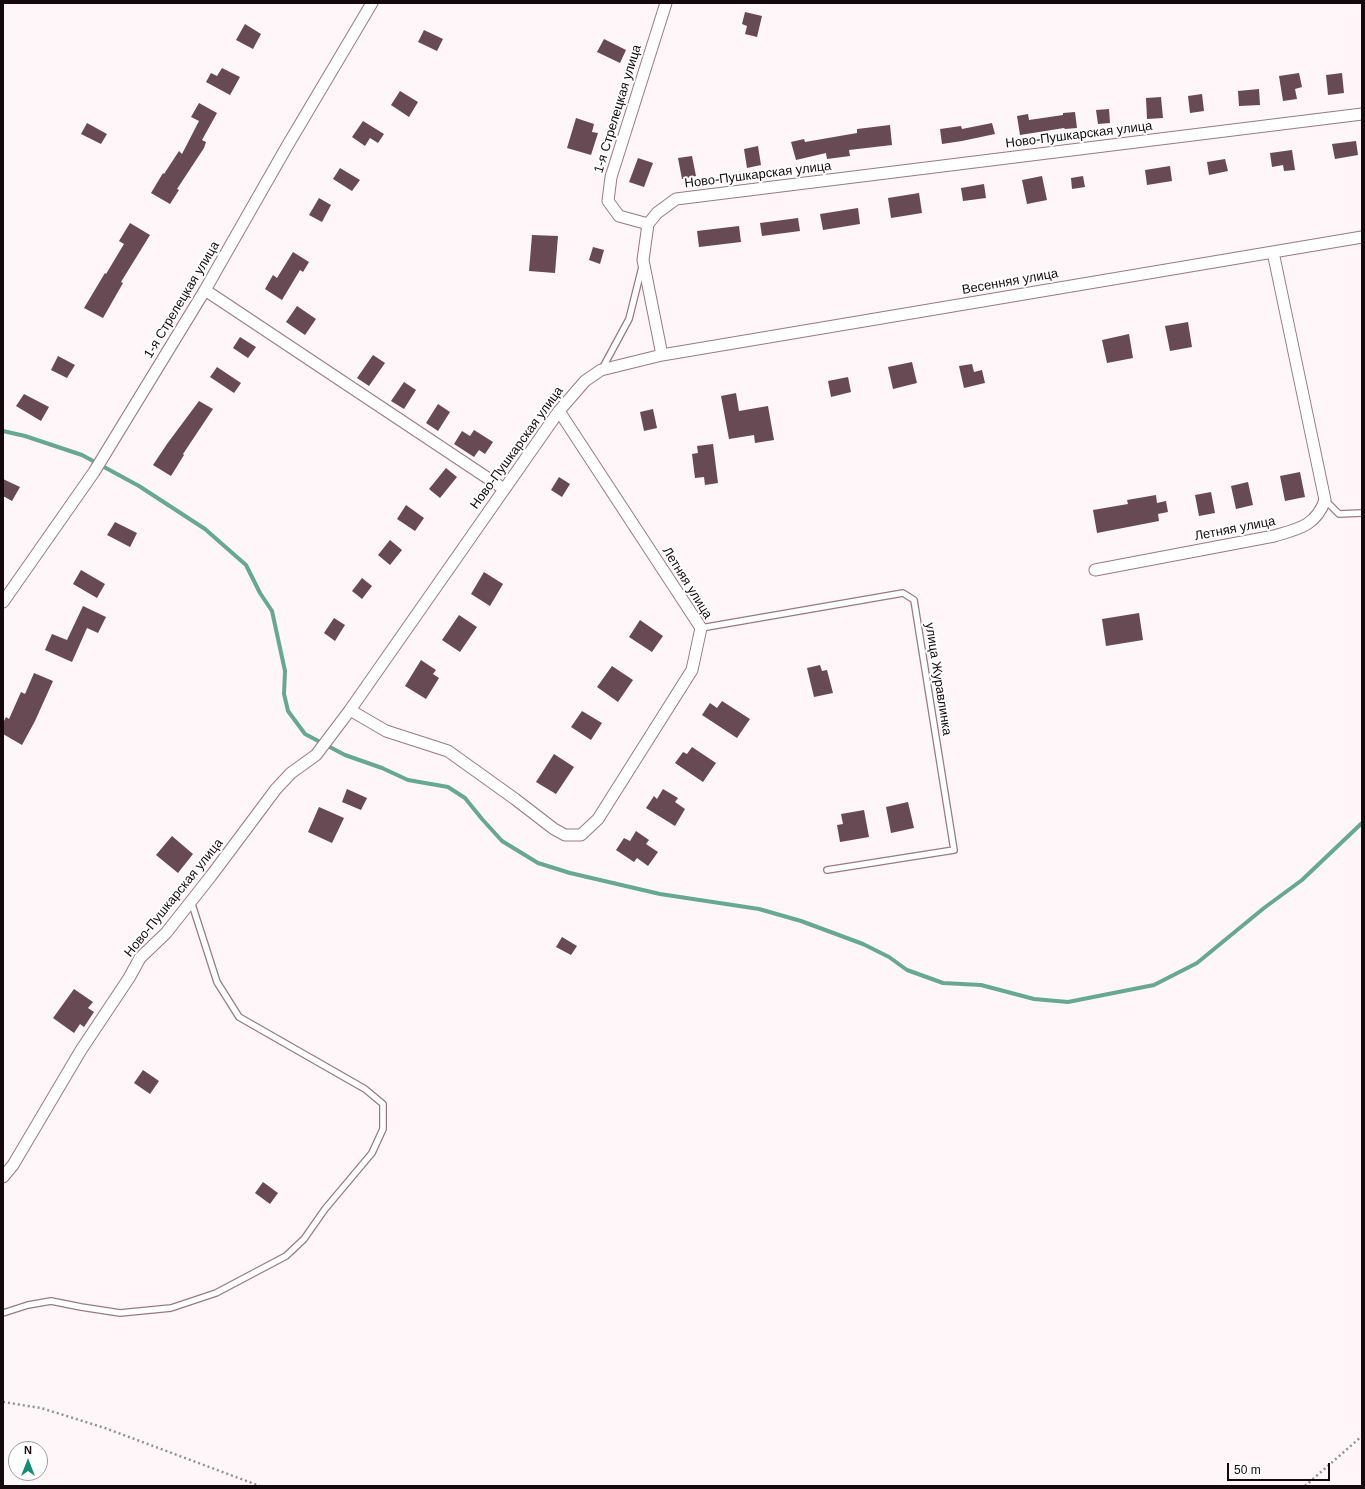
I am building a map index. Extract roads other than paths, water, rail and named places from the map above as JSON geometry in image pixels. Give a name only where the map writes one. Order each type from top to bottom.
[{"type":"street","name":"1-я Стрелецкая улица","points":[[3,602],[104,456],[205,290],[286,148],[372,3]]},
{"type":"street","name":"1-я Стрелецкая улица","points":[[648,224],[619,216],[608,201],[611,176],[666,3]]},
{"type":"street","name":"Ново-Пушкарская улица","points":[[648,224],[657,212],[676,199],[1362,114]]},
{"type":"street","points":[[648,224],[643,260],[662,355]]},
{"type":"street","name":"Весенняя улица","points":[[662,355],[1362,237]]},
{"type":"street","points":[[1273,252],[1325,500]]},
{"type":"street","points":[[205,290],[504,489]]},
{"type":"street","name":"Ново-Пушкарская улица","points":[[3,1177],[13,1165],[81,1050],[125,984],[140,958],[166,933],[276,789],[291,773],[319,751],[350,710],[559,410],[585,381],[602,370],[662,355]]},
{"type":"street","name":"Летняя улица","points":[[350,710],[386,731],[448,751],[514,798],[554,829],[565,835],[581,835],[598,818],[692,670],[701,628],[559,410]]},
{"type":"street","name":"Летняя улица","points":[[1095,570],[1274,536],[1302,528],[1321,511],[1325,500]]},
{"type":"lane","points":[[602,370],[630,319],[643,260]]},
{"type":"lane","points":[[1325,500],[1339,514],[1362,513]]},
{"type":"lane","name":"улица Журавлинка","points":[[701,628],[903,592],[914,600],[954,850],[827,870]]},
{"type":"lane","points":[[3,1313],[28,1305],[51,1301],[81,1308],[120,1312],[171,1308],[216,1293],[286,1256],[300,1243],[372,1153],[383,1128],[383,1104],[358,1085],[239,1017],[217,982],[191,901]]},
{"type":"waterway","points":[[3,431],[25,436],[82,455],[139,486],[205,529],[246,565],[260,593],[272,611],[285,671],[284,694],[288,711],[305,734],[345,755],[382,768],[408,780],[448,787],[465,798],[502,841],[538,863],[570,873],[660,894],[759,909],[801,921],[863,944],[889,957],[907,970],[943,983],[981,985],[1034,999],[1068,1002],[1154,985],[1197,963],[1264,908],[1302,880],[1362,823]]}]
